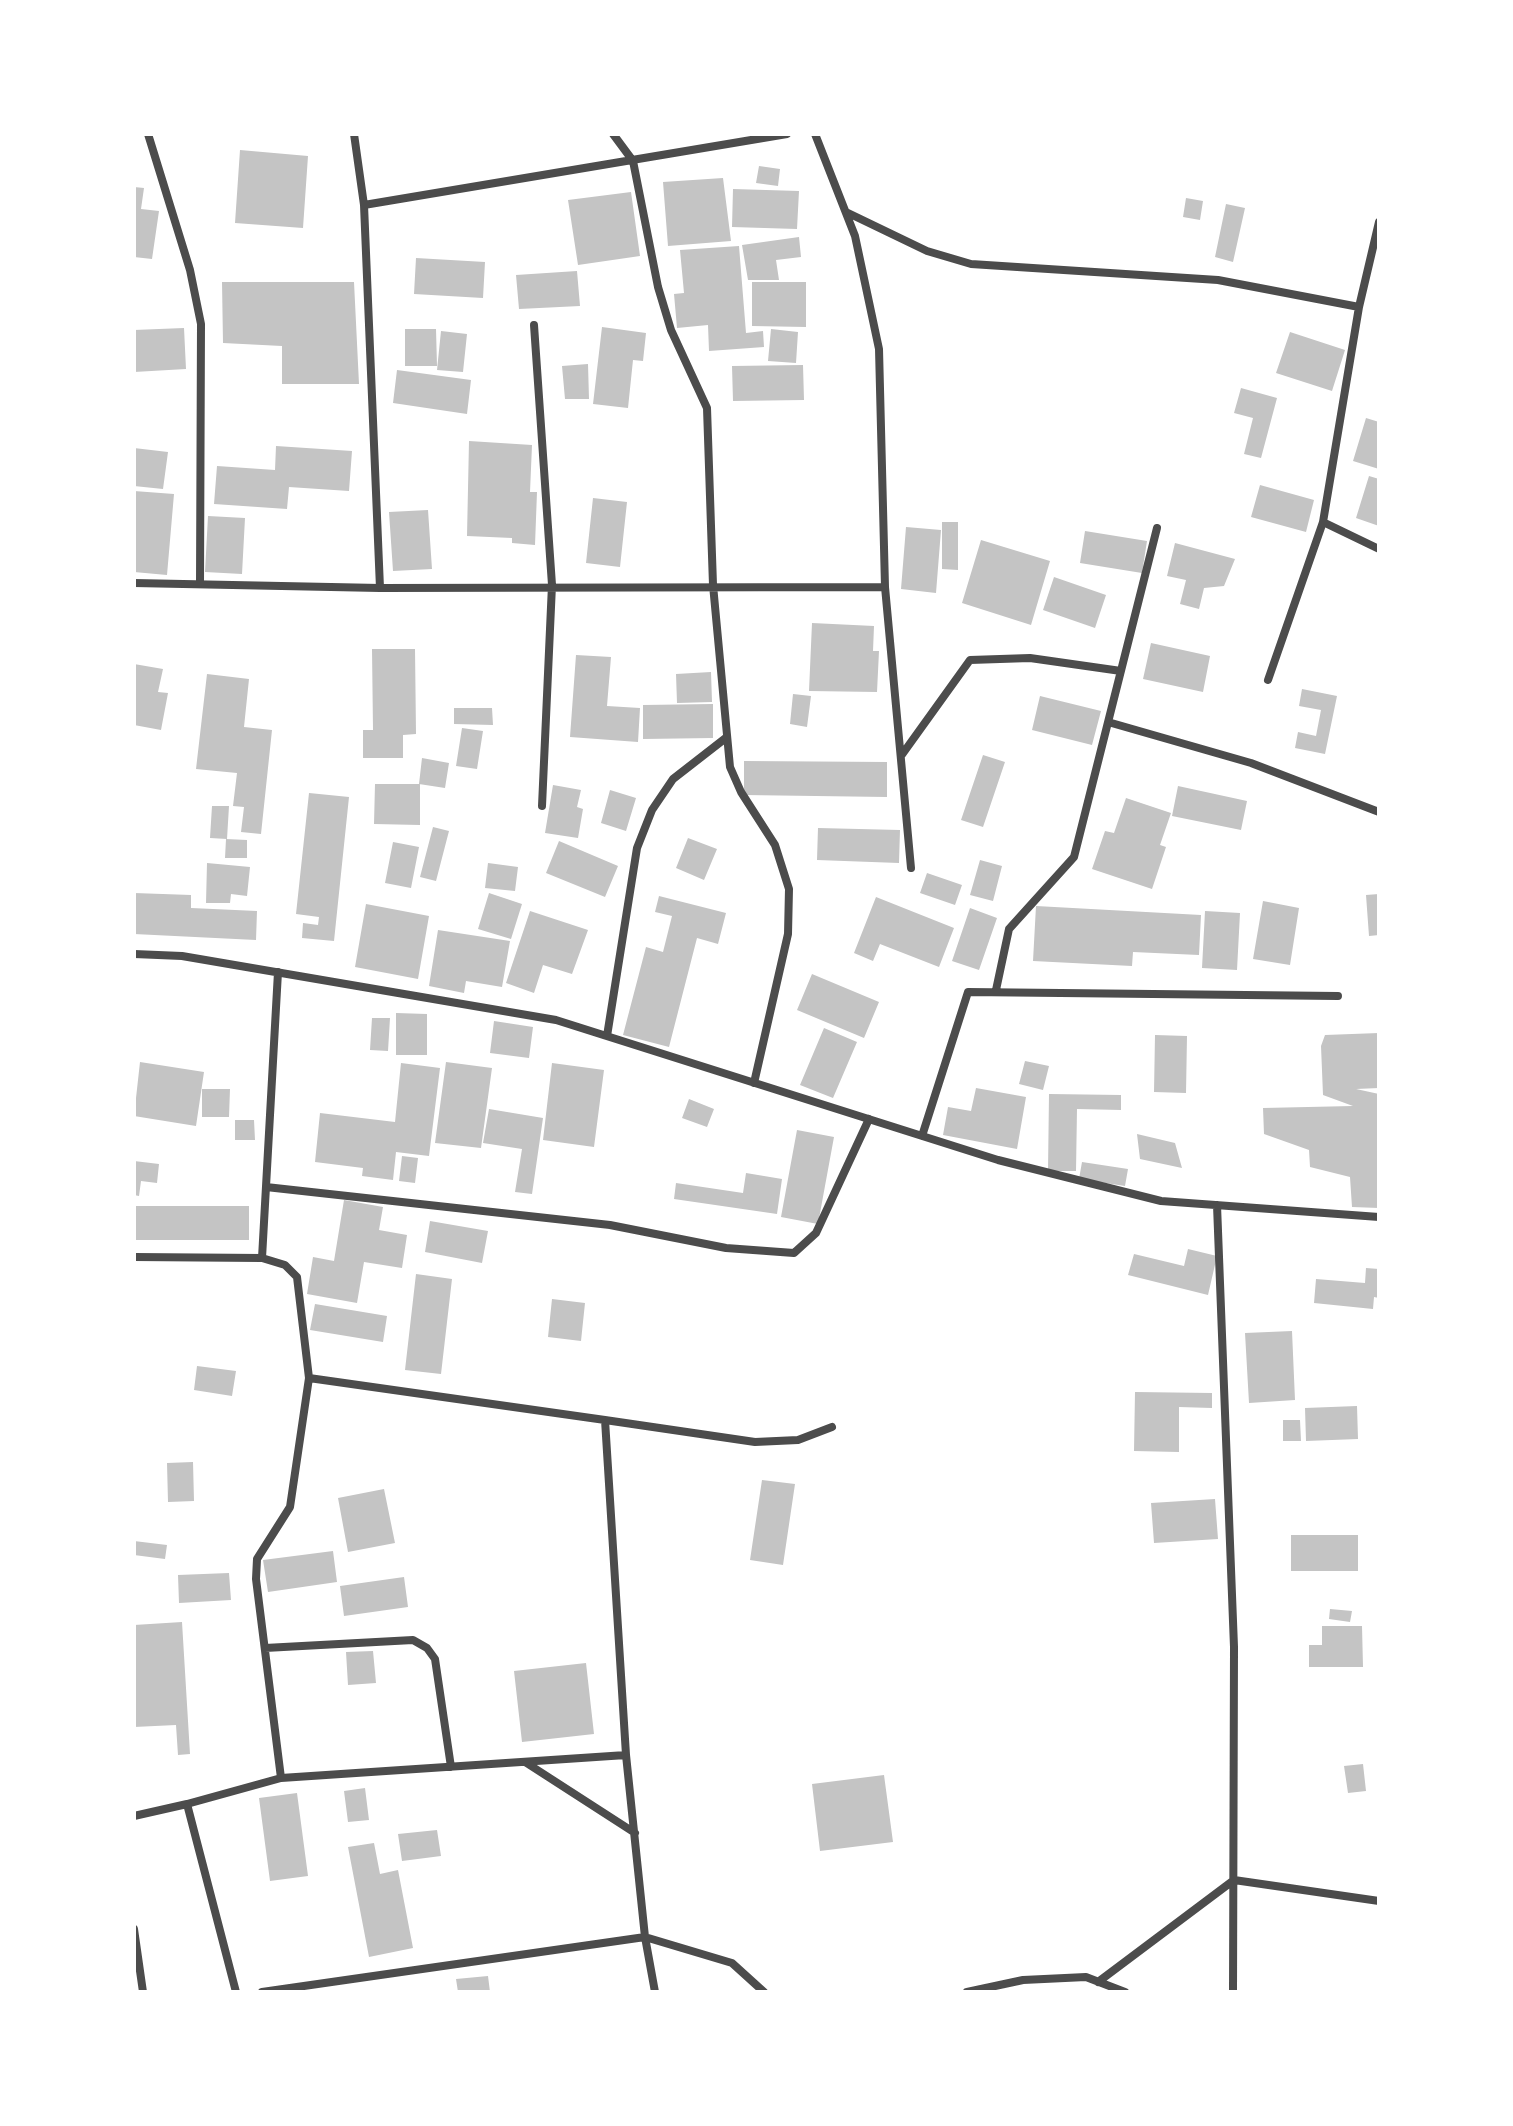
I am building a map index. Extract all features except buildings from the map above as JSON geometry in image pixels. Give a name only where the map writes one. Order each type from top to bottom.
[{"type":"street","points":[[148,134],[190,270],[201,324],[200,583]]},
{"type":"street","points":[[354,134],[364,205],[380,588]]},
{"type":"street","points":[[613,134],[633,161],[658,287],[671,330],[707,408],[713,585],[730,767],[741,792],[775,845],[789,889],[788,934],[754,1083]]},
{"type":"street","points":[[364,205],[787,134]]},
{"type":"street","points":[[815,134],[855,236],[879,349],[885,587],[911,868]]},
{"type":"street","points":[[846,212],[927,251],[971,264],[1218,280],[1359,307]]},
{"type":"street","points":[[1268,680],[1323,522],[1359,307],[1379,222]]},
{"type":"street","points":[[534,325],[552,585],[542,806]]},
{"type":"street","points":[[1323,522],[1379,549]]},
{"type":"street","points":[[996,990],[1009,929],[1074,857],[1157,528]]},
{"type":"street","points":[[134,583],[380,588],[552,585],[885,587]]},
{"type":"street","points":[[901,757],[970,660],[1030,658],[1121,671]]},
{"type":"street","points":[[1108,722],[1251,763],[1379,812]]},
{"type":"street","points":[[607,1036],[637,848],[652,810],[673,779],[727,737]]},
{"type":"street","points":[[134,954],[182,956],[556,1020],[998,1160],[1161,1201],[1379,1217]]},
{"type":"street","points":[[262,1258],[278,972]]},
{"type":"street","points":[[922,1136],[968,992],[1338,996]]},
{"type":"street","points":[[266,1187],[610,1225],[726,1248],[794,1253],[816,1233],[869,1119]]},
{"type":"street","points":[[1217,1205],[1234,1647],[1233,1992]]},
{"type":"street","points":[[134,1257],[262,1258],[285,1265],[297,1277],[309,1378],[290,1507],[257,1559],[256,1579],[281,1778]]},
{"type":"street","points":[[309,1378],[755,1442],[798,1440],[832,1427]]},
{"type":"street","points":[[605,1420],[626,1755],[645,1937],[655,1992]]},
{"type":"street","points":[[265,1648],[413,1640],[427,1648],[435,1659],[451,1767]]},
{"type":"street","points":[[134,1816],[281,1778],[626,1755]]},
{"type":"street","points":[[525,1762],[635,1833]]},
{"type":"street","points":[[187,1804],[236,1992]]},
{"type":"street","points":[[1098,1982],[1234,1880],[1379,1901]]},
{"type":"street","points":[[134,1929],[143,1992]]},
{"type":"street","points":[[262,1992],[645,1937],[732,1963],[764,1992]]},
{"type":"street","points":[[967,1992],[1023,1980],[1086,1977],[1125,1992]]}]
